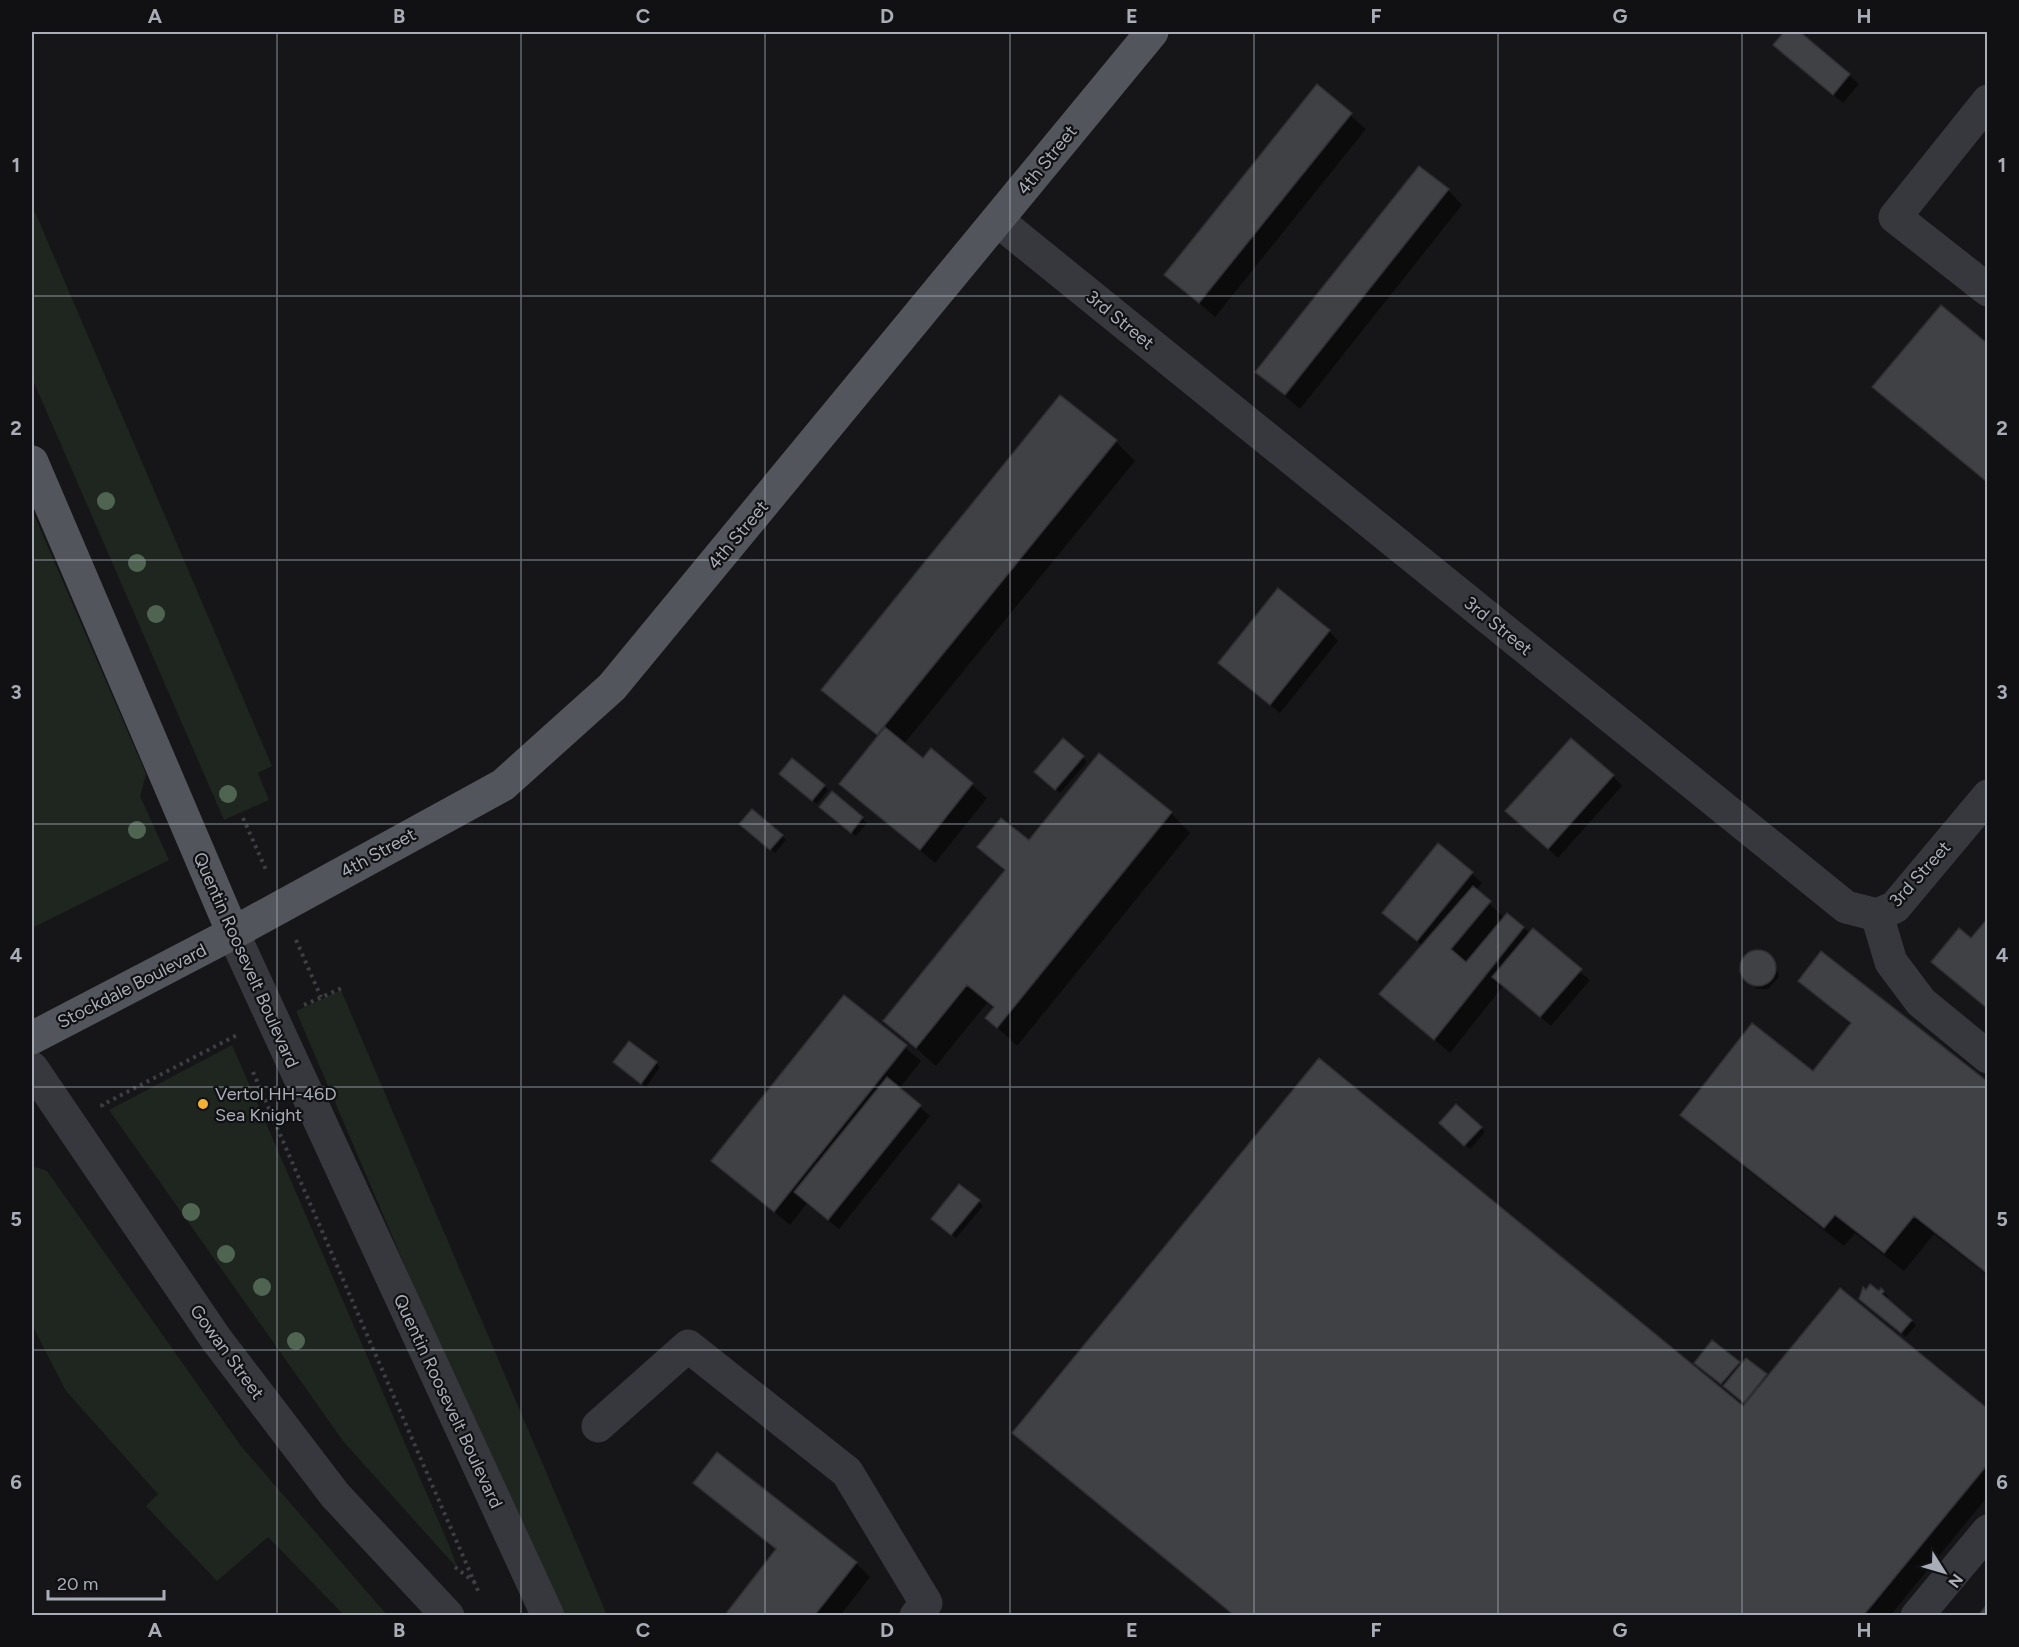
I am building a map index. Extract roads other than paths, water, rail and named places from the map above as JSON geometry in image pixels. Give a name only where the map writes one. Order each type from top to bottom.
[{"type":"main road","name":"4th Street","points":[[233,933],[503,785],[612,687],[1152,32]]},
{"type":"main road","name":"Quentin Roosevelt Boulevard","points":[[32,462],[233,933]]},
{"type":"main road","name":"Stockdale Boulevard","points":[[32,1038],[233,933]]},
{"type":"street","points":[[1988,101],[1895,217],[1988,290]]},
{"type":"street","name":"3rd Street","points":[[998,221],[1846,907],[1877,915],[1894,907],[1988,796]]},
{"type":"street","points":[[1877,915],[1891,962],[1921,1002],[1988,1057]]},
{"type":"street","name":"Quentin Roosevelt Boulevard","points":[[233,933],[548,1616]]},
{"type":"street","name":"Gowan Street","points":[[32,1068],[216,1340],[335,1495],[448,1616]]},
{"type":"street","points":[[598,1426],[688,1346],[847,1472],[926,1603],[916,1616]]},
{"type":"street","points":[[1917,1616],[1988,1531]]},
{"type":"place","name":"Vertol HH-46D Sea Knight","points":[[203,1104]]}]
